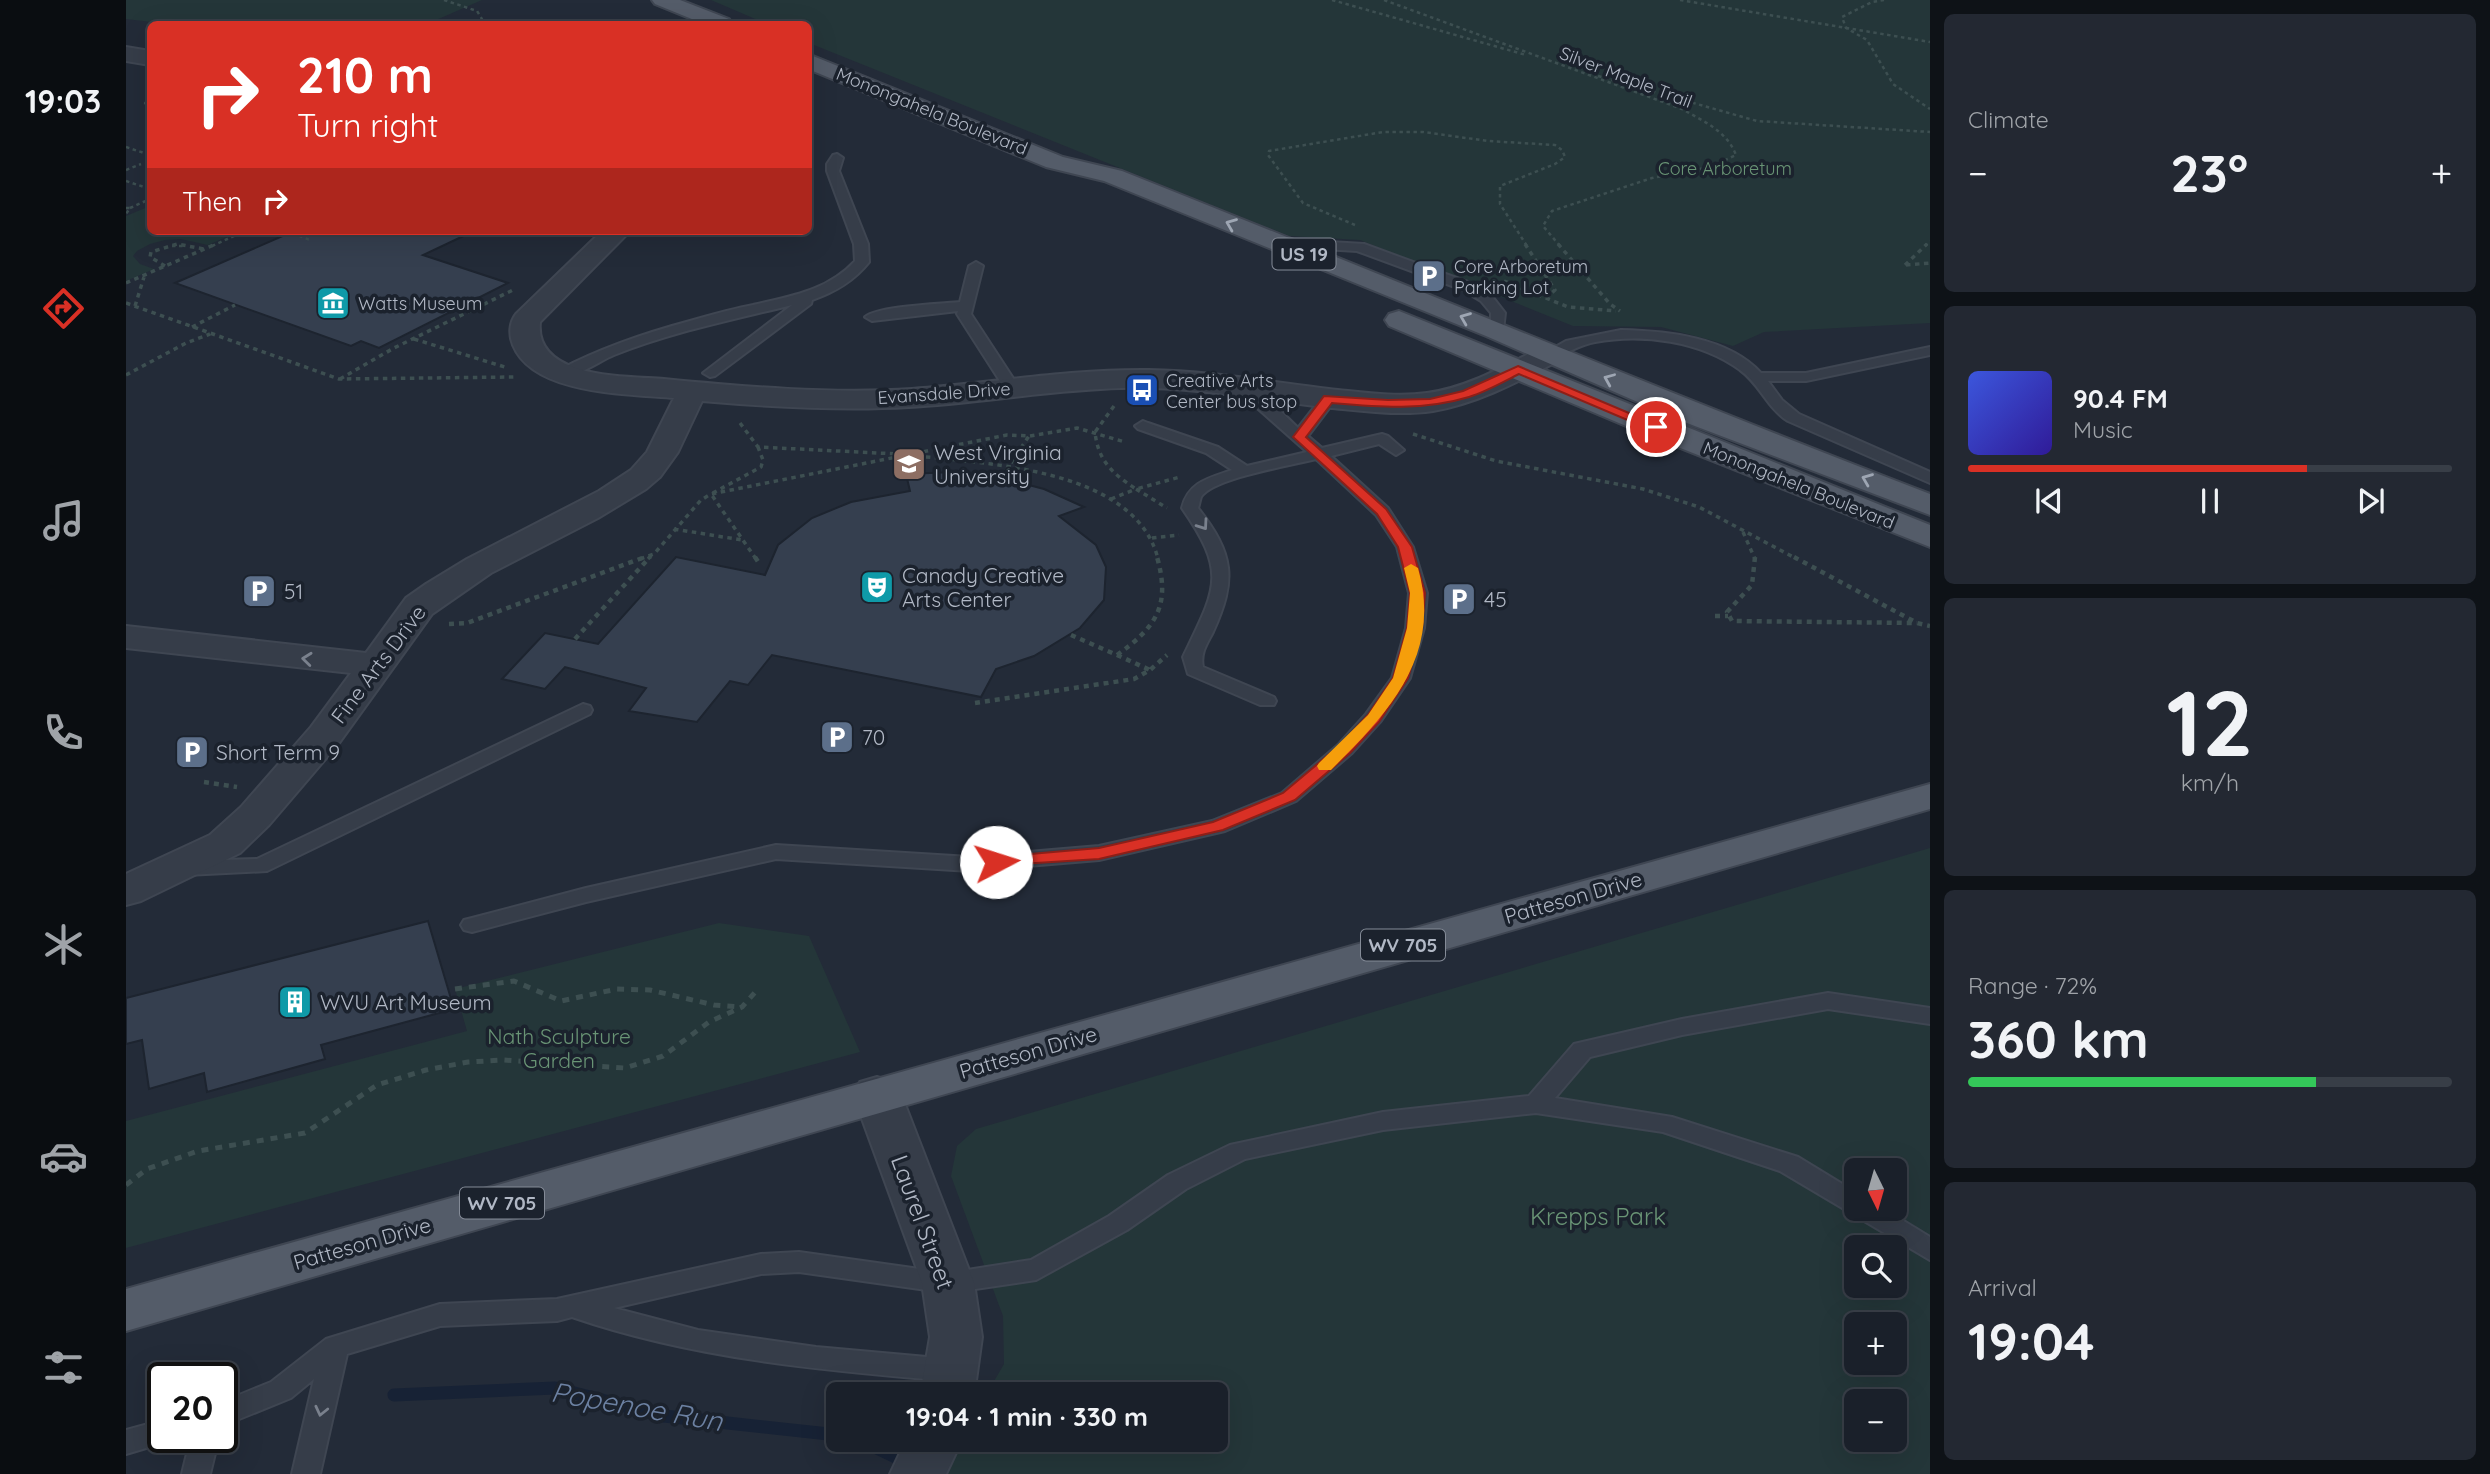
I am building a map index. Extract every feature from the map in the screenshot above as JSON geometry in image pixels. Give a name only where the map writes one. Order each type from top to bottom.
[{"type":"main road","points":[[662,0],[713,21]]},
{"type":"main road","name":"Monongahela Boulevard","points":[[812,63],[1055,162],[1113,176],[1496,330],[1690,413],[1930,505]]},
{"type":"main road","name":"Monongahela Boulevard","points":[[1055,162],[1090,186],[1293,276]]},
{"type":"main road","name":"Monongahela Boulevard","points":[[1381,312],[1930,537]]},
{"type":"main road","name":"Patteson Drive","points":[[126,1310],[1930,796]]},
{"type":"street","points":[[126,54],[147,58]]},
{"type":"street","name":"Evansdale Drive","points":[[613,235],[526,320],[523,332],[525,345],[539,360],[564,373],[613,384],[702,382],[759,397],[823,399],[907,398],[1104,378],[1156,379],[1388,404],[1430,402],[1467,394],[1550,354]]},
{"type":"street","name":"Fine Arts Drive","points":[[126,891],[178,869],[225,844],[255,816],[317,745],[418,606],[442,587],[487,560],[618,493],[649,470],[667,444],[682,407],[702,382]]},
{"type":"street","points":[[126,637],[375,665]]},
{"type":"street","name":"Laurel Street","points":[[877,1094],[948,1283],[956,1337],[950,1382]]},
{"type":"street","points":[[918,1474],[928,1452]]},
{"type":"lane","points":[[702,382],[816,295],[845,279],[862,262],[861,244],[833,171],[837,158]]},
{"type":"lane","points":[[976,266],[964,314],[1012,389]]},
{"type":"lane","points":[[564,373],[603,354],[669,332],[816,295]]},
{"type":"lane","points":[[872,317],[965,306]]},
{"type":"lane","points":[[1550,354],[1584,338],[1622,335],[1662,337],[1723,355],[1757,377],[1786,413],[1930,478]]},
{"type":"lane","points":[[1757,377],[1806,377],[1930,351]]},
{"type":"lane","points":[[472,925],[586,895],[776,852],[970,864],[1099,853],[1217,826],[1289,797],[1345,749],[1373,718],[1401,678],[1415,628],[1418,593],[1405,547],[1382,512],[1249,389]]},
{"type":"lane","points":[[1299,437],[1328,399]]},
{"type":"lane","points":[[1143,426],[1212,450],[1244,471]]},
{"type":"lane","points":[[1267,701],[1195,670],[1192,657],[1217,607],[1222,585],[1222,561],[1205,525],[1189,508],[1193,495],[1205,485],[1244,471],[1318,453],[1382,439],[1396,450]]},
{"type":"lane","points":[[178,869],[260,866],[583,710]]},
{"type":"lane","points":[[1536,1104],[1582,1050],[1682,1027],[1828,1001],[1930,1016]]},
{"type":"lane","points":[[238,1407],[281,1390],[335,1348],[440,1315],[569,1307],[761,1264],[799,1262],[948,1283],[1036,1270],[1118,1223],[1177,1182],[1239,1151],[1383,1121],[1536,1104],[1664,1123],[1789,1164],[1844,1197]]},
{"type":"lane","points":[[1885,1222],[1930,1250]]},
{"type":"lane","points":[[569,1307],[698,1341],[816,1358],[950,1382]]},
{"type":"lane","points":[[306,1474],[335,1348]]},
{"type":"lane","points":[[126,1442],[147,1436]]},
{"type":"lane","points":[[196,1474],[201,1453]]},
{"type":"path","points":[[444,0],[477,11],[483,21]]},
{"type":"path","points":[[1332,0],[1757,121],[1930,132]]},
{"type":"path","name":"Silver Maple Trail","points":[[1384,0],[1682,109],[1733,143],[1736,155],[1710,167],[1652,178],[1552,211],[1543,226],[1620,311]]},
{"type":"path","points":[[1680,0],[1930,42]]},
{"type":"path","points":[[1885,0],[1872,2],[1842,17],[1846,28],[1867,40],[1893,84],[1930,109]]},
{"type":"path","points":[[1363,228],[1326,215],[1303,203],[1268,155],[1269,150],[1383,132],[1423,132],[1488,141],[1555,145],[1562,150],[1565,157],[1555,164],[1500,186],[1500,204],[1555,290],[1546,298]]},
{"type":"path","points":[[126,147],[147,154]]},
{"type":"path","points":[[126,170],[141,164]]},
{"type":"path","points":[[126,181],[147,188]]},
{"type":"path","points":[[126,214],[128,208],[147,200]]},
{"type":"path","points":[[126,283],[236,235]]},
{"type":"path","points":[[297,235],[310,240]]},
{"type":"path","points":[[1930,240],[1905,265],[1930,263]]},
{"type":"path","points":[[165,266],[150,257],[151,252],[177,244],[205,249]]},
{"type":"path","points":[[135,306],[144,276]]},
{"type":"path","points":[[340,379],[518,288]]},
{"type":"path","points":[[126,303],[340,379],[523,376]]},
{"type":"path","points":[[192,327],[235,305]]},
{"type":"path","points":[[126,375],[186,343],[212,334]]},
{"type":"path","points":[[414,340],[511,369]]},
{"type":"path","points":[[1118,402],[1095,432],[1096,451],[1102,463],[1136,489],[1169,509],[1175,517]]},
{"type":"path","points":[[575,639],[701,500],[761,467],[763,460],[758,447],[740,423]]},
{"type":"path","points":[[711,494],[1006,435],[1030,436],[1077,428],[1132,444]]},
{"type":"path","points":[[1409,433],[1496,461],[1643,489],[1699,507],[1917,623]]},
{"type":"path","points":[[1001,478],[1030,436]]},
{"type":"path","points":[[758,447],[911,455],[1009,466],[1077,483],[1111,499],[1134,516],[1152,538],[1163,577],[1160,604],[1144,635],[1117,655]]},
{"type":"path","points":[[1111,499],[1184,476]]},
{"type":"path","points":[[711,494],[759,564]]},
{"type":"path","points":[[674,529],[743,540]]},
{"type":"path","points":[[1742,531],[1755,558],[1752,585],[1727,611],[1732,621],[1917,623],[1930,626]]},
{"type":"path","points":[[1152,538],[1186,534]]},
{"type":"path","points":[[446,625],[467,623],[654,554]]},
{"type":"path","points":[[1715,616],[1728,616]]},
{"type":"path","points":[[1071,635],[1150,670]]},
{"type":"path","points":[[975,703],[1134,679],[1150,670],[1170,652]]},
{"type":"path","points":[[204,782],[248,788]]},
{"type":"path","points":[[455,989],[514,981],[561,1002],[617,989],[650,990],[715,1005],[742,1007]]},
{"type":"path","points":[[126,1185],[147,1169],[198,1151],[305,1132],[377,1085],[426,1070],[468,1062],[504,1060],[625,1068],[663,1056],[709,1022],[742,1007],[758,989]]},
{"type":"green space","points":[[126,0],[482,0],[434,21],[147,21],[126,19]]},
{"type":"green space","name":"Core Arboretum","points":[[711,0],[1930,0],[1930,323],[1764,332],[1733,346],[1661,327],[1573,326],[1360,240],[1289,236],[812,44],[812,21],[760,21]]},
{"type":"green space","points":[[147,207],[147,235],[231,235],[208,245],[181,239],[150,244],[133,256],[140,264],[154,269],[126,281],[126,216]]},
{"type":"green space","name":"Krepps Park","points":[[1930,848],[1930,1474],[944,1474],[954,1452],[1228,1452],[1228,1382],[994,1382],[1004,1364],[1003,1316],[951,1176],[957,1146],[976,1129]]},
{"type":"green space","name":"Nath Sculpture Garden","points":[[719,923],[809,936],[860,1052],[126,1248],[126,1121],[467,1031],[455,989]]},
{"type":"building","points":[[285,235],[466,235],[423,255],[508,283],[379,348],[361,341],[351,346],[175,283]]},
{"type":"building","name":"Canady Creative Arts Center","points":[[954,472],[1001,478],[1044,489],[1084,507],[1059,516],[1096,545],[1106,567],[1104,600],[1080,628],[1034,656],[996,669],[981,697],[772,655],[748,685],[730,681],[697,722],[629,711],[646,688],[565,667],[545,689],[502,679],[545,633],[598,644],[676,557],[765,575],[778,545],[812,518],[851,502],[910,491],[906,474]]},
{"type":"building","name":"WVU Art Museum","points":[[428,921],[454,1009],[321,1045],[325,1059],[207,1092],[204,1073],[149,1089],[142,1040],[126,1044],[126,998]]},
{"type":"waterway","name":"Popenoe Run","points":[[394,1395],[555,1388],[664,1416],[826,1434]]},
{"type":"waterway","name":"Popenoe Run","points":[[885,1452],[931,1474]]},
{"type":"slow traffic","points":[[1325,766],[1345,749],[1373,718],[1401,678],[1415,628],[1418,593],[1411,568]]},
{"type":"place","name":"Core Arboretum Parking Lot","points":[[1429,276]]},
{"type":"place","name":"Watts Museum","points":[[333,303]]},
{"type":"place","name":"Creative Arts Center bus stop","points":[[1142,390]]},
{"type":"place","name":"West Virginia University","points":[[909,464]]},
{"type":"place","name":"Canady Creative Arts Center","points":[[877,587]]},
{"type":"place","name":"51","points":[[259,591]]},
{"type":"place","name":"45","points":[[1459,599]]},
{"type":"place","name":"70","points":[[837,737]]},
{"type":"place","name":"Short Term 9","points":[[192,752]]},
{"type":"place","name":"WVU Art Museum","points":[[295,1002]]},
{"type":"route","points":[[996,862],[1099,853],[1217,826],[1289,797],[1345,749],[1373,718],[1401,678],[1415,628],[1418,593],[1405,547],[1382,512],[1351,481],[1299,437],[1328,399],[1388,404],[1430,402],[1467,394],[1518,369],[1656,427]]}]
